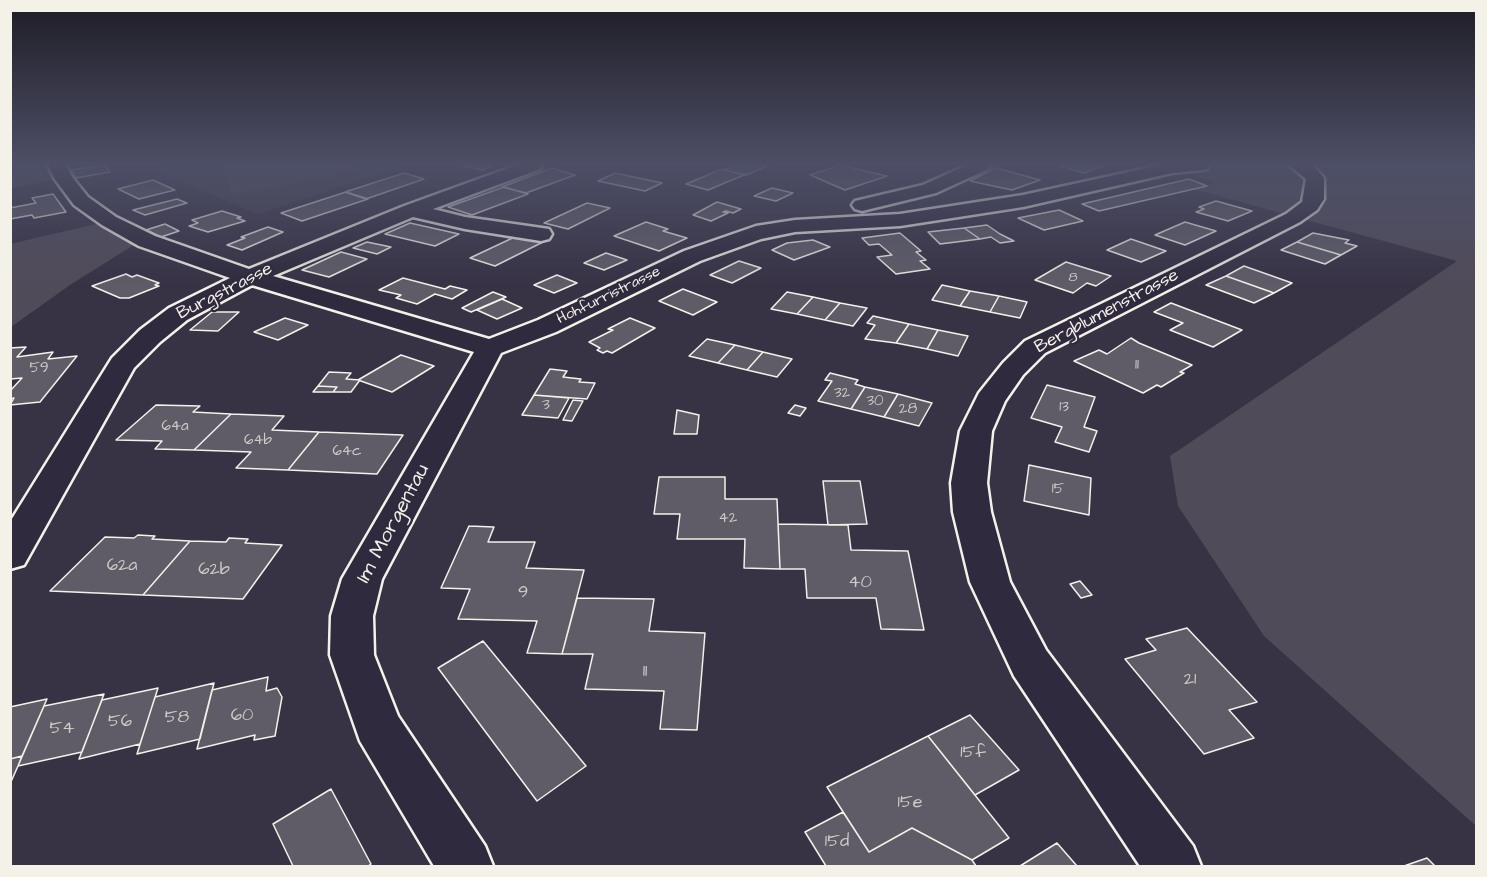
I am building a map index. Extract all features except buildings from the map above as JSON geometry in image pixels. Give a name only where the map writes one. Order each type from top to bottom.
[{"type":"street","points":[[88,206],[109,221],[147,241],[250,277],[490,348]]},
{"type":"street","name":"Burgstrasse","points":[[10,555],[122,364],[150,336],[178,314],[250,277],[422,206]]},
{"type":"street","points":[[795,226],[819,214],[855,206]]},
{"type":"street","name":"Hohfurristrasse","points":[[490,348],[547,326],[721,244],[756,233],[795,226],[911,218],[991,206]]},
{"type":"street","name":"Bergblumenstrasse","points":[[1173,867],[1030,663],[990,582],[972,512],[969,483],[976,431],[990,400],[1013,369],[1035,346],[1293,218],[1310,206]]},
{"type":"street","points":[[411,210],[465,223],[541,234]]},
{"type":"street","name":"Im Morgentau","points":[[465,867],[377,726],[352,655],[352,616],[362,579],[490,348]]},
{"type":"shaded area","points":[[238,206],[283,206],[258,214]]},
{"type":"shaded area","points":[[1255,206],[1476,206],[1476,826],[1264,636],[1178,506],[1170,456],[1457,261]]},
{"type":"shaded area","points":[[109,221],[147,241],[132,246],[70,285],[11,327],[10,244]]}]
